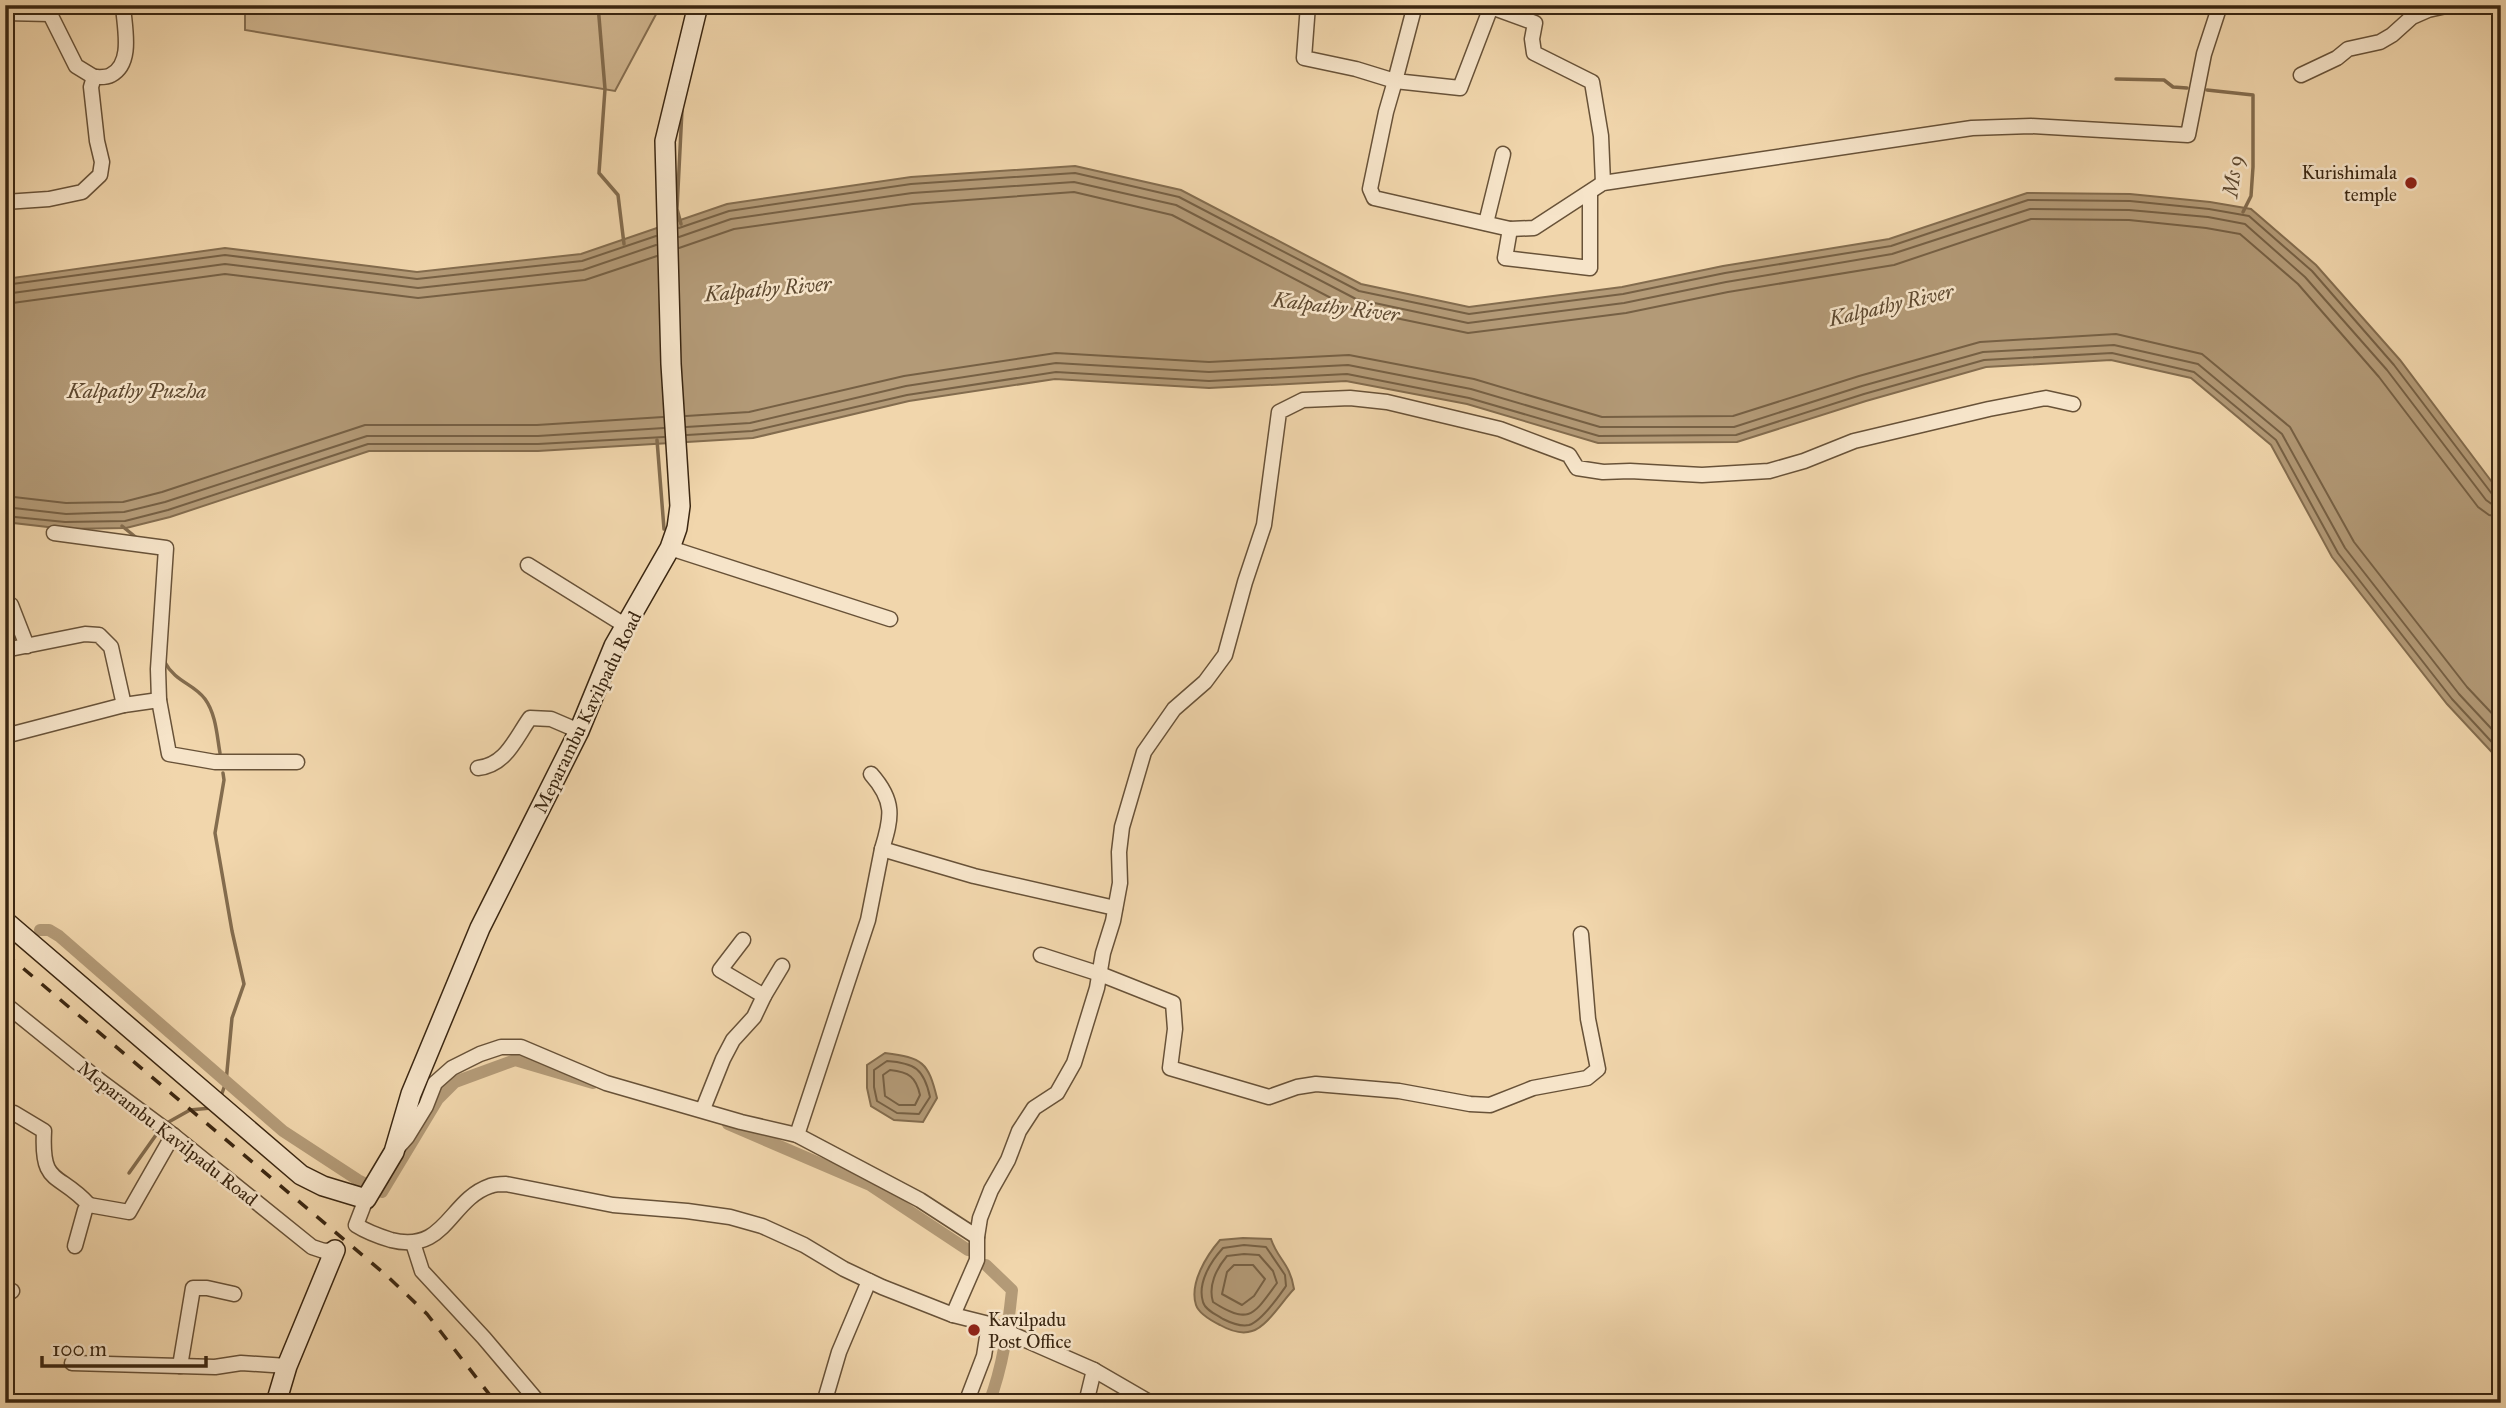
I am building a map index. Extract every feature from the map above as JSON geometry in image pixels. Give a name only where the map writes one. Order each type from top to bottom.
[{"type":"main road","name":"Meparambu Kavilpadu Road","points":[[366,1199],[394,1152],[411,1094],[474,940],[579,731],[614,646],[670,548],[677,528],[680,506],[671,364],[666,141],[698,5]]},
{"type":"main road","points":[[5,921],[301,1175],[323,1186],[366,1199]]},
{"type":"main road","points":[[280,1401],[287,1366],[335,1250]]},
{"type":"street","points":[[5,13],[51,10],[76,66],[94,78],[110,76],[121,66],[126,49],[123,5]]},
{"type":"street","points":[[1308,5],[1304,58],[1395,81],[1460,88],[1491,6],[1535,23],[1532,39],[1534,53],[1592,82],[1601,136],[1603,183]]},
{"type":"street","points":[[1415,5],[1386,113],[1370,188],[1374,198],[1510,229],[1534,228],[1603,183],[1972,128],[2031,126],[2188,135],[2204,54],[2220,5]]},
{"type":"street","points":[[2301,75],[2337,58],[2348,49],[2380,42],[2412,17],[2428,10],[2446,6],[2500,5]]},
{"type":"street","points":[[5,202],[49,199],[82,192],[100,175],[102,162],[91,87],[94,78]]},
{"type":"street","points":[[1486,223],[1503,154]]},
{"type":"street","points":[[1510,229],[1505,257],[1590,268],[1590,193]]},
{"type":"street","points":[[953,1315],[977,1260],[980,1218],[1019,1131],[1034,1108],[1057,1093],[1074,1063],[1100,974],[1115,908],[1120,883],[1119,852],[1122,827],[1143,752],[1174,709],[1205,682],[1225,655],[1264,525],[1279,412],[1303,400],[1387,402],[1500,429],[1569,454],[1577,468],[1603,472],[1702,475],[1769,471],[1804,461],[1854,441],[2046,398],[2073,404]]},
{"type":"street","points":[[54,533],[166,548],[158,669],[159,700],[169,754],[215,762],[297,762]]},
{"type":"street","points":[[670,548],[890,619]]},
{"type":"street","points":[[528,565],[626,626]]},
{"type":"street","points":[[12,605],[27,646]]},
{"type":"street","points":[[5,650],[85,634],[99,635],[111,647],[124,705]]},
{"type":"street","points":[[5,736],[124,705],[159,700]]},
{"type":"street","points":[[478,768],[490,766],[506,755],[530,718],[551,719],[579,731]]},
{"type":"street","points":[[797,1135],[868,920],[888,831],[890,803],[871,774]]},
{"type":"street","points":[[882,849],[974,876],[1115,908]]},
{"type":"street","points":[[1041,955],[1100,974],[1173,1003],[1175,1029],[1170,1068],[1269,1097],[1297,1087],[1316,1084],[1399,1091],[1490,1105],[1533,1088],[1587,1077],[1598,1069],[1588,1019],[1581,934]]},
{"type":"street","points":[[743,940],[720,970],[764,996]]},
{"type":"street","points":[[703,1110],[733,1040],[754,1017],[782,966]]},
{"type":"street","name":"Meparambu Kavilpadu Road","points":[[7,1006],[312,1247],[324,1251],[335,1250]]},
{"type":"street","points":[[394,1152],[420,1117],[435,1083],[452,1069],[480,1054],[501,1047],[521,1047],[606,1083],[741,1122],[797,1135],[920,1200],[977,1237]]},
{"type":"street","points":[[5,1113],[14,1112],[44,1130],[43,1157],[50,1175],[89,1205],[129,1212],[173,1135]]},
{"type":"street","points":[[539,1403],[422,1270],[413,1243],[434,1236],[470,1199],[490,1186],[506,1184],[613,1205],[730,1217],[762,1226],[804,1245],[869,1281],[953,1315],[989,1324],[1094,1370],[1152,1403]]},
{"type":"street","name":"Meparambu Kavilpadu Road","points":[[366,1199],[356,1225],[375,1235],[413,1243]]},
{"type":"street","points":[[75,1246],[85,1210],[89,1205]]},
{"type":"street","points":[[824,1403],[835,1362],[869,1281]]},
{"type":"street","points":[[180,1366],[193,1288],[234,1294]]},
{"type":"street","points":[[966,1403],[984,1356],[989,1324]]},
{"type":"street","points":[[72,1363],[215,1367],[241,1363],[287,1366]]},
{"type":"street","points":[[1086,1403],[1094,1370]]},
{"type":"shaded area","points":[[245,5],[661,5],[615,91],[245,30]]},
{"type":"water","name":"Kalpathy Puzha","points":[[1075,166],[1181,190],[1361,284],[1469,307],[1622,287],[1723,266],[1889,239],[2027,193],[2130,194],[2251,209],[2316,265],[2400,360],[2501,494],[2501,762],[2447,704],[2332,557],[2271,445],[2191,378],[2111,360],[1986,367],[1737,442],[1598,443],[1467,404],[1346,381],[1209,388],[1055,379],[909,401],[753,438],[538,451],[369,451],[170,517],[126,528],[65,529],[5,522],[5,279],[225,248],[417,272],[581,254],[727,204],[911,177]]},
{"type":"water","points":[[885,1053],[916,1060],[927,1069],[937,1098],[923,1122],[894,1120],[871,1106],[867,1088],[867,1065]]},
{"type":"water","points":[[1271,1239],[1290,1273],[1294,1289],[1263,1324],[1252,1331],[1244,1332],[1227,1329],[1206,1317],[1196,1305],[1194,1297],[1200,1270],[1220,1240]]},
{"type":"waterway","points":[[598,5],[605,89],[599,173],[618,195],[624,244]]},
{"type":"waterway","name":"Ms 9","points":[[2116,79],[2164,80],[2173,87],[2187,88]]},
{"type":"waterway","name":"Ms 9","points":[[2207,90],[2253,95],[2251,196],[2243,212]]},
{"type":"waterway","points":[[681,224],[677,209],[682,110]]},
{"type":"waterway","points":[[657,440],[664,529]]},
{"type":"waterway","points":[[122,526],[138,539]]},
{"type":"waterway","points":[[164,661],[174,674],[200,694],[209,705],[216,725],[220,753]]},
{"type":"waterway","points":[[221,1096],[226,1082],[232,1018],[244,984],[215,833],[223,773]]},
{"type":"waterway","points":[[40,930],[49,930],[59,936],[283,1131],[358,1180],[382,1192],[438,1099],[455,1082],[515,1060],[593,1083]]},
{"type":"waterway","points":[[165,1124],[190,1110],[211,1108]]},
{"type":"waterway","points":[[728,1124],[870,1185],[968,1250]]},
{"type":"waterway","points":[[129,1173],[156,1135]]},
{"type":"waterway","points":[[986,1265],[1012,1290],[1004,1347],[989,1403]]},
{"type":"railway","points":[[5,953],[386,1275],[427,1314],[496,1403]]},
{"type":"place","name":"Kurishimala temple","points":[[2411,183]]},
{"type":"place","name":"Kavilpadu Post Office","points":[[974,1330]]},
{"type":"water label","name":"Kalpathy River","points":[[768,289]]},
{"type":"water label","name":"Kalpathy River","points":[[1891,305]]},
{"type":"water label","name":"Kalpathy River","points":[[1336,307]]}]
